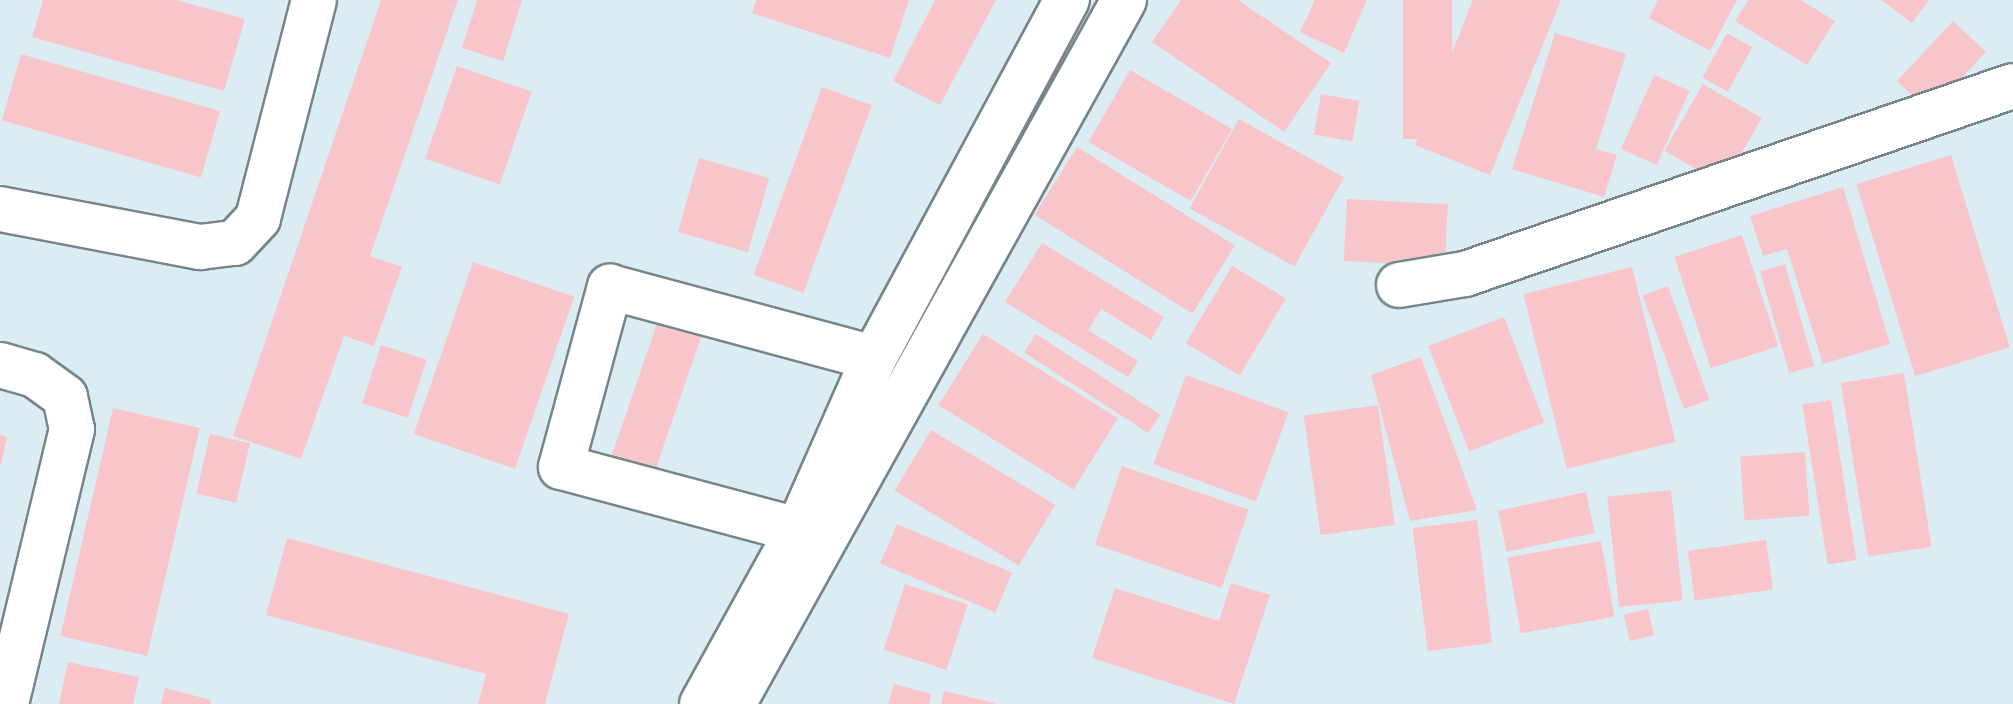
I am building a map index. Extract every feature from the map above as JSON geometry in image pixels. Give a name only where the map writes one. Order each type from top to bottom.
[{"type":"main road","points":[[0,209],[200,247],[235,243],[258,218],[314,0]]},
{"type":"main road","points":[[702,704],[798,530],[874,358],[1067,0]]},
{"type":"main road","points":[[733,704],[1124,0]]},
{"type":"main road","points":[[1399,285],[1465,274],[2013,86]]},
{"type":"main road","points":[[798,530],[561,467],[610,287],[874,358]]},
{"type":"main road","points":[[0,365],[35,375],[65,397],[72,429],[6,704]]},
{"type":"building","points":[[43,0],[176,0],[245,19],[224,91],[32,37]]},
{"type":"building","points":[[381,0],[458,0],[370,256],[402,267],[374,346],[344,336],[301,459],[233,436]]},
{"type":"building","points":[[477,0],[522,0],[503,61],[462,48]]},
{"type":"building","points":[[756,0],[909,0],[890,58],[752,13]]},
{"type":"building","points":[[935,0],[996,0],[940,105],[893,81]]},
{"type":"building","points":[[1181,0],[1238,0],[1331,63],[1284,132],[1152,42]]},
{"type":"building","points":[[1315,0],[1367,0],[1344,53],[1300,32]]},
{"type":"building","points":[[1403,0],[1452,0],[1452,139],[1403,139]]},
{"type":"building","points":[[1473,0],[1561,0],[1490,175],[1415,145]]},
{"type":"building","points":[[1658,0],[1737,0],[1710,51],[1649,18]]},
{"type":"building","points":[[1748,0],[1801,0],[1835,21],[1807,65],[1735,21]]},
{"type":"building","points":[[1881,0],[1929,0],[1912,23]]},
{"type":"building","points":[[1953,21],[1986,52],[1930,112],[1897,81]]},
{"type":"building","points":[[1555,33],[1626,54],[1596,149],[1617,155],[1604,197],[1512,169]]},
{"type":"building","points":[[1727,33],[1752,47],[1728,92],[1702,78]]},
{"type":"building","points":[[21,54],[220,111],[201,177],[2,120]]},
{"type":"building","points":[[457,66],[532,92],[500,184],[425,159]]},
{"type":"building","points":[[1130,70],[1232,129],[1191,201],[1088,142]]},
{"type":"building","points":[[1654,75],[1690,91],[1657,165],[1621,149]]},
{"type":"building","points":[[1703,84],[1762,118],[1723,185],[1664,151]]},
{"type":"building","points":[[822,87],[872,105],[803,293],[754,275]]},
{"type":"building","points":[[1321,94],[1359,101],[1352,141],[1314,134]]},
{"type":"building","points":[[1239,119],[1344,177],[1295,266],[1190,208]]},
{"type":"building","points":[[1077,147],[1235,246],[1192,313],[1035,215]]},
{"type":"building","points":[[1951,155],[2010,347],[1915,376],[1856,184]]},
{"type":"building","points":[[699,158],[769,178],[748,252],[678,232]]},
{"type":"building","points":[[1843,187],[1890,344],[1823,364],[1787,249],[1763,256],[1750,216]]},
{"type":"building","points":[[1347,199],[1448,204],[1445,266],[1344,261]]},
{"type":"building","points":[[1742,235],[1778,346],[1711,368],[1674,257]]},
{"type":"building","points":[[1042,243],[1164,317],[1151,340],[1101,309],[1088,330],[1138,361],[1128,377],[1005,302]]},
{"type":"building","points":[[473,262],[574,297],[515,469],[414,434]]},
{"type":"building","points":[[1785,264],[1814,366],[1789,373],[1760,271]]},
{"type":"building","points":[[1232,266],[1286,298],[1240,376],[1186,343]]},
{"type":"building","points":[[1632,267],[1676,442],[1567,469],[1523,294]]},
{"type":"building","points":[[1668,286],[1709,400],[1684,409],[1643,295]]},
{"type":"building","points":[[1504,317],[1544,422],[1469,452],[1428,346]]},
{"type":"building","points":[[659,318],[702,333],[651,481],[608,466]]},
{"type":"building","points":[[983,334],[1118,418],[1073,489],[938,405]]},
{"type":"building","points":[[1036,334],[1160,415],[1148,433],[1024,352]]},
{"type":"building","points":[[381,345],[427,360],[408,418],[362,403]]},
{"type":"building","points":[[1421,357],[1477,510],[1410,521],[1371,375]]},
{"type":"building","points":[[1904,373],[1932,547],[1868,557],[1841,383]]},
{"type":"building","points":[[1186,375],[1288,412],[1256,502],[1154,464]]},
{"type":"building","points":[[1831,400],[1856,560],[1828,565],[1802,405]]},
{"type":"building","points":[[1378,405],[1395,525],[1321,535],[1304,415]]},
{"type":"building","points":[[113,408],[200,428],[147,656],[60,636]]},
{"type":"building","points":[[931,430],[1055,505],[1019,566],[894,491]]},
{"type":"building","points":[[210,434],[250,443],[236,503],[196,493]]},
{"type":"building","points":[[0,435],[7,437],[1,464],[0,464]]},
{"type":"building","points":[[1805,452],[1809,516],[1745,520],[1740,457]]},
{"type":"building","points":[[1122,466],[1249,510],[1222,588],[1095,544]]},
{"type":"building","points":[[1671,490],[1683,600],[1619,607],[1607,497]]},
{"type":"building","points":[[1586,492],[1595,533],[1507,552],[1498,511]]},
{"type":"building","points":[[1477,520],[1492,643],[1428,651],[1412,528]]},
{"type":"building","points":[[897,524],[1012,573],[995,612],[880,564]]},
{"type":"building","points":[[287,538],[569,614],[545,704],[478,704],[486,674],[266,615]]},
{"type":"building","points":[[1766,540],[1773,590],[1695,601],[1688,551]]},
{"type":"building","points":[[1601,541],[1614,617],[1521,633],[1507,557]]},
{"type":"building","points":[[1231,583],[1270,595],[1234,704],[1092,658],[1115,588],[1219,621]]},
{"type":"building","points":[[905,584],[968,604],[946,670],[884,650]]},
{"type":"building","points":[[1648,609],[1654,635],[1630,641],[1624,615]]},
{"type":"building","points":[[68,662],[139,677],[133,704],[59,704]]},
{"type":"building","points":[[894,684],[931,694],[929,704],[888,704]]},
{"type":"building","points":[[165,688],[211,700],[210,704],[161,704]]},
{"type":"building","points":[[944,691],[995,703],[941,704]]}]
